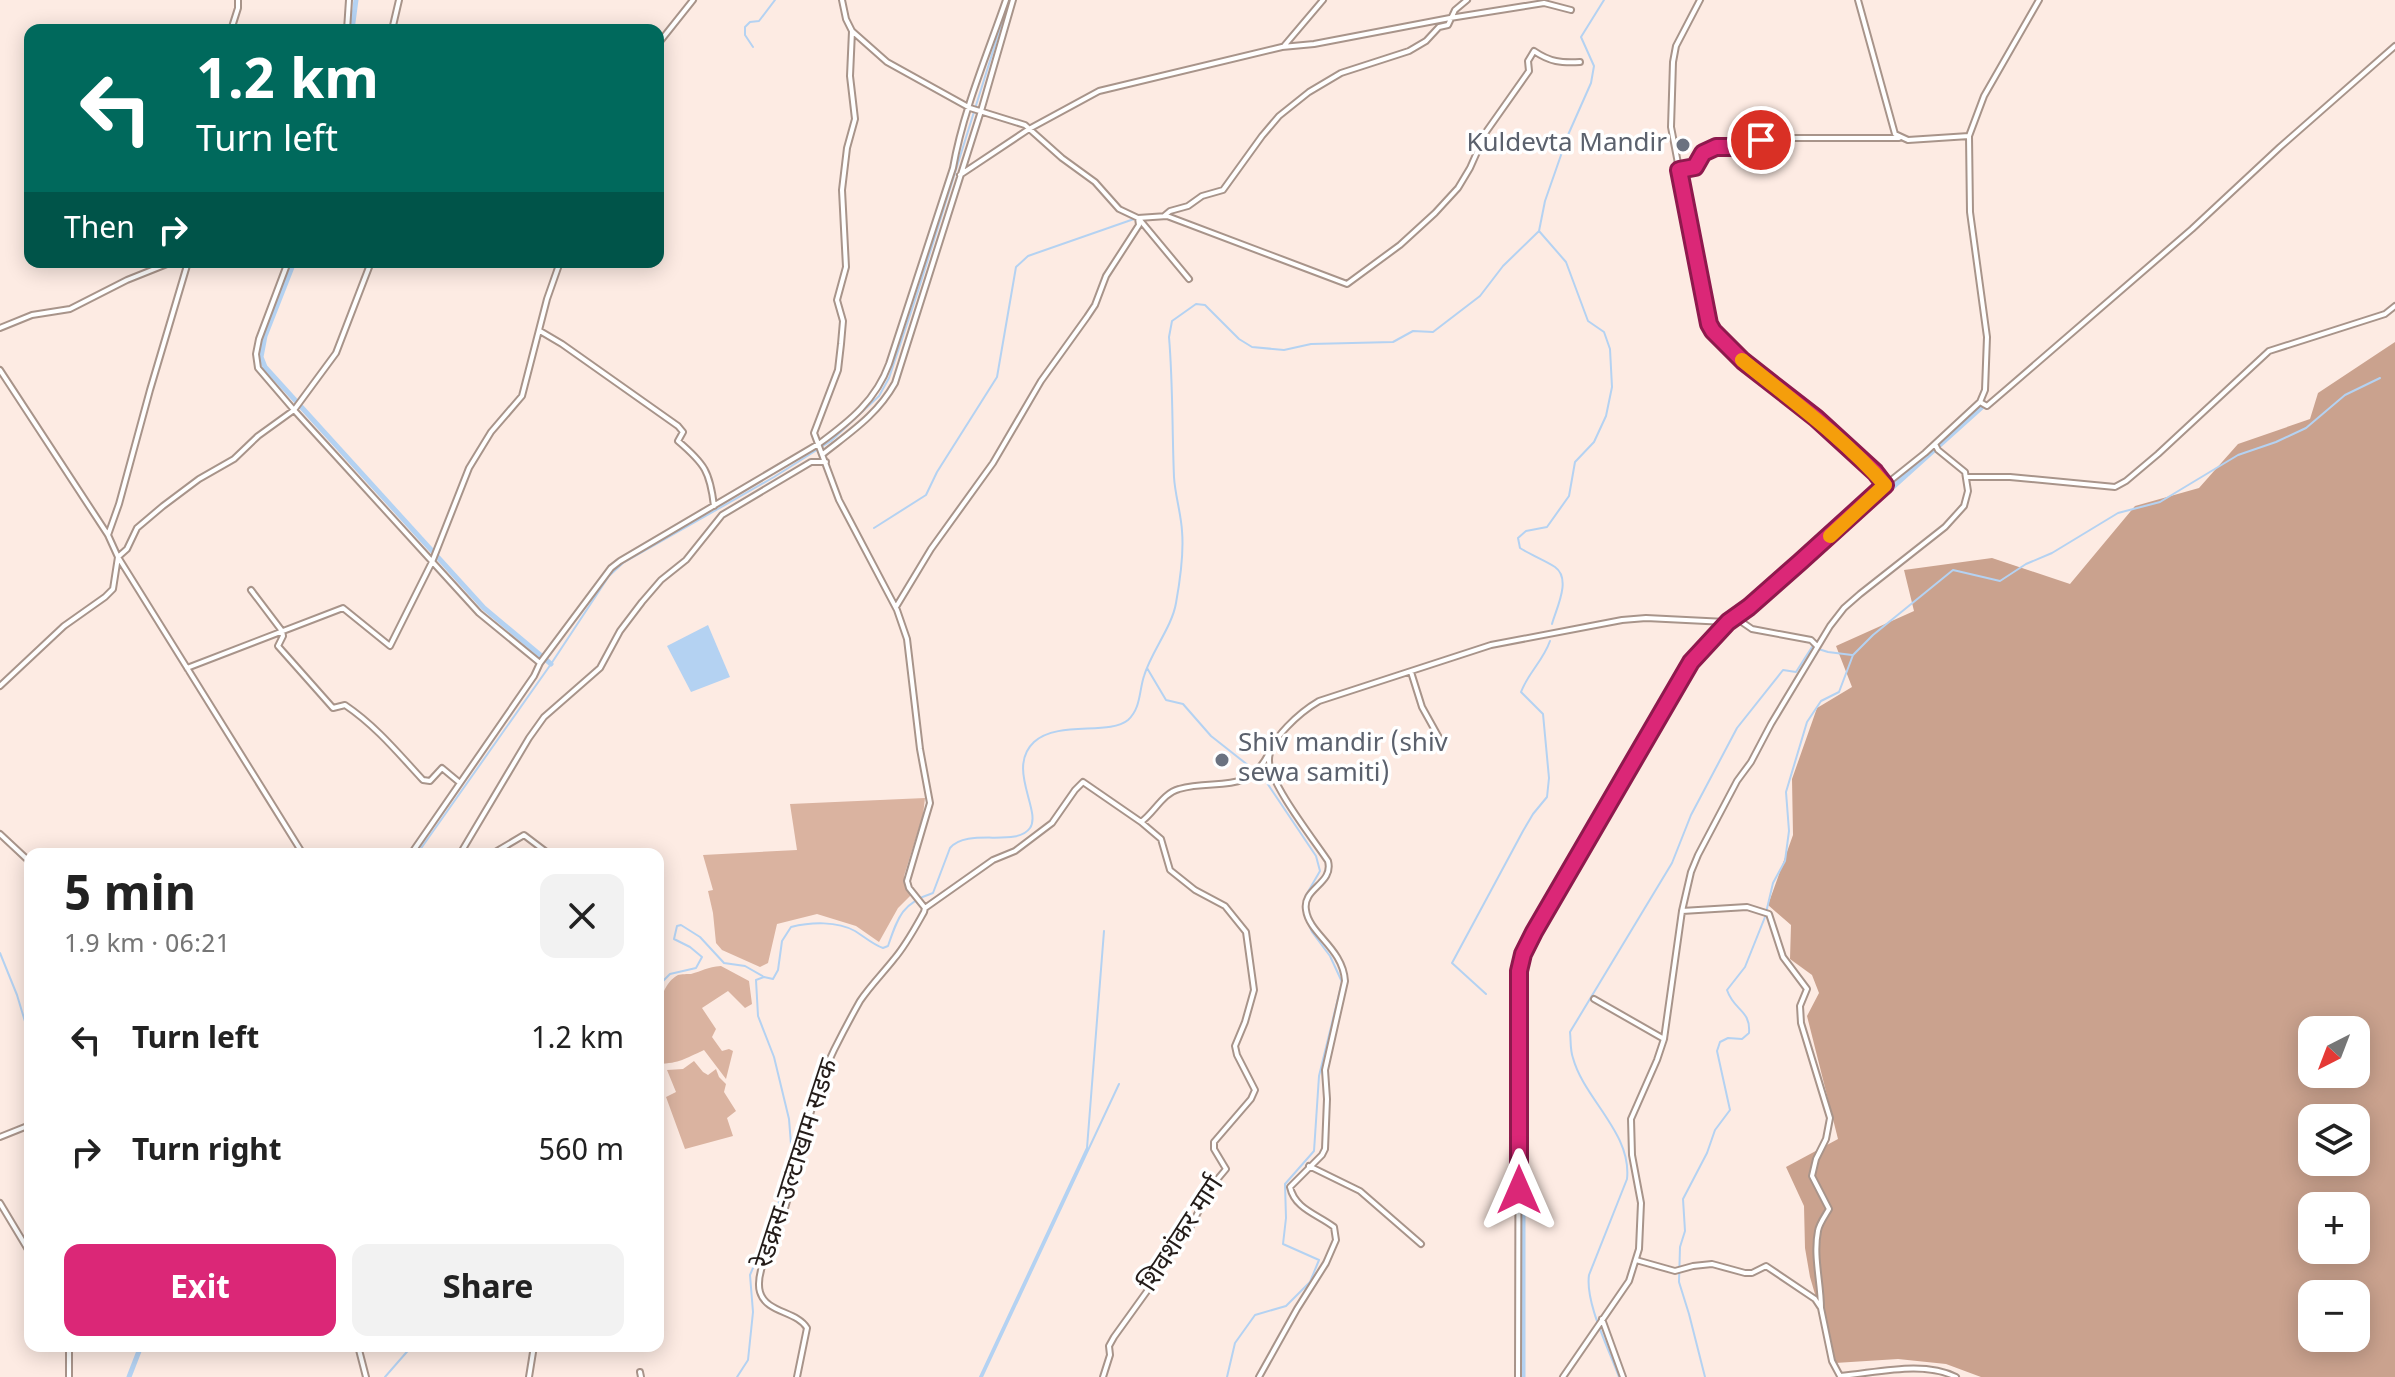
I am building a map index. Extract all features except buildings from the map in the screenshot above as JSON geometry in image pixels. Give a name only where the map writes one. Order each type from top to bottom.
[{"type":"street","points":[[233,24],[238,0]]},
{"type":"street","points":[[347,24],[349,0]]},
{"type":"street","points":[[393,24],[399,0]]},
{"type":"street","points":[[664,36],[693,0]]},
{"type":"street","points":[[842,0],[852,31],[887,62],[970,108],[1021,123],[1095,182],[1119,209],[1138,218],[1189,279]]},
{"type":"street","points":[[821,448],[869,402],[882,383],[1006,0]]},
{"type":"street","points":[[415,848],[540,663],[611,568],[714,506],[821,448],[868,419],[884,403],[895,383],[1013,0]]},
{"type":"street","points":[[1282,47],[1323,0]]},
{"type":"street","points":[[1164,216],[1202,196],[1223,190],[1279,116],[1309,92],[1341,73],[1409,51],[1426,41],[1439,27],[1448,25],[1450,18],[1467,0]]},
{"type":"street","points":[[1700,0],[1682,32],[1673,62],[1671,127],[1709,324],[1743,361],[1816,418],[1885,485]]},
{"type":"street","points":[[1858,0],[1892,128],[1899,138]]},
{"type":"street","points":[[1518,1377],[1519,971],[1523,954],[1691,662],[1728,622],[1980,402],[1985,390],[1987,337],[1970,212],[1969,136],[1984,96],[2039,0]]},
{"type":"street","points":[[960,175],[1029,129],[1099,91],[1282,47],[1314,44],[1543,2],[1571,10]]},
{"type":"street","points":[[852,31],[850,76],[855,119],[847,148],[842,190],[846,267],[837,300],[843,321],[841,344],[832,390],[814,433],[839,500],[896,607],[907,639],[920,749],[930,803],[907,881],[924,906],[993,860],[1015,851],[1052,823],[1083,782],[1141,822],[1179,788],[1221,784],[1254,775],[1288,726],[1319,701],[1491,645],[1622,620],[1646,618],[1728,622]]},
{"type":"street","points":[[1980,402],[1987,406],[2008,388],[2202,220],[2395,46]]},
{"type":"street","points":[[1138,218],[1164,216],[1347,284],[1400,245],[1458,188],[1486,132],[1529,71],[1528,61],[1534,51],[1557,63],[1580,62]]},
{"type":"street","points":[[1679,170],[1695,167],[1703,153],[1716,147],[1739,147],[1761,140],[1908,140],[1969,136]]},
{"type":"street","points":[[896,607],[931,549],[993,463],[1041,381],[1095,305],[1106,276],[1139,225],[1138,218]]},
{"type":"street","points":[[0,328],[32,315],[70,309],[157,268]]},
{"type":"street","points":[[108,535],[186,268]]},
{"type":"street","points":[[286,268],[259,339],[256,354],[258,368],[479,613],[540,663]]},
{"type":"street","points":[[0,686],[64,626],[113,589],[118,557],[127,549],[137,528],[199,479],[234,459],[258,436],[294,410],[336,353],[369,268]]},
{"type":"street","points":[[187,668],[343,608],[390,646],[432,562],[469,468],[491,432],[522,396],[558,268]]},
{"type":"street","points":[[1966,477],[2010,477],[2115,487],[2158,454],[2269,351],[2385,314],[2395,306]]},
{"type":"street","points":[[540,331],[678,426],[683,432],[678,441],[710,476],[714,506]]},
{"type":"street","points":[[0,370],[108,535],[118,557],[299,848]]},
{"type":"street","points":[[1563,1377],[1629,1281],[1636,1260],[1641,1203],[1632,1155],[1631,1119],[1664,1039],[1682,911],[1691,872],[1737,781],[1817,646],[1844,608],[1957,516],[1964,506],[1968,491],[1965,472],[1935,444]]},
{"type":"street","points":[[464,848],[529,738],[555,706],[600,668],[620,631],[661,580],[686,560],[722,515],[811,462],[826,462]]},
{"type":"street","points":[[251,590],[282,631],[278,646],[333,708],[345,705],[365,718],[423,780],[430,781],[442,768],[460,783]]},
{"type":"street","points":[[1736,618],[1752,629],[1811,640],[1817,646]]},
{"type":"street","points":[[1411,672],[1422,707],[1442,743]]},
{"type":"street","points":[[1259,1377],[1326,1263],[1336,1240],[1334,1227],[1309,1213],[1292,1194],[1290,1187],[1325,1149],[1325,1070],[1345,981],[1344,967],[1305,910],[1309,895],[1327,878],[1330,870],[1328,861],[1275,781],[1269,762],[1271,749]]},
{"type":"street","name":"शिवशंकर मार्ग","points":[[1103,1377],[1110,1355],[1109,1346],[1114,1337],[1150,1287],[1160,1265],[1191,1226],[1211,1187],[1226,1169],[1214,1149],[1214,1142],[1251,1099],[1255,1090],[1235,1046],[1254,990],[1246,932],[1225,906],[1195,890],[1170,870],[1161,839],[1141,822]]},
{"type":"street","points":[[0,834],[24,856]]},
{"type":"street","points":[[502,848],[524,835],[541,848]]},
{"type":"street","name":"रेडक्रस-उल्टाखाम सडक","points":[[797,1377],[807,1328],[803,1321],[767,1303],[760,1294],[762,1265],[778,1228],[806,1125],[834,1050],[861,1001],[897,956],[924,906]]},
{"type":"street","points":[[1682,911],[1747,907],[1769,914],[1783,957],[1807,989],[1800,1006],[1801,1023],[1830,1118],[1826,1139],[1812,1176],[1829,1209],[1818,1229],[1821,1308],[1832,1361],[1840,1376],[1910,1369],[1943,1370],[1956,1377]]},
{"type":"street","points":[[1594,999],[1664,1039]]},
{"type":"street","points":[[0,1137],[24,1127]]},
{"type":"street","points":[[1309,1166],[1360,1191],[1421,1244]]},
{"type":"street","points":[[0,1203],[24,1243]]},
{"type":"street","points":[[1636,1260],[1678,1271],[1712,1264],[1752,1273],[1766,1266],[1815,1299],[1821,1308]]},
{"type":"street","points":[[1600,1322],[1623,1377]]},
{"type":"street","points":[[69,1377],[70,1352]]},
{"type":"street","points":[[359,1352],[366,1377]]},
{"type":"street","points":[[529,1377],[533,1352]]},
{"type":"street","points":[[358,1377],[363,1370]]},
{"type":"shaded area","points":[[2395,342],[2395,1377],[1981,1377],[1946,1364],[1898,1359],[1835,1363],[1810,1277],[1805,1248],[1804,1206],[1786,1167],[1838,1139],[1807,1016],[1819,993],[1812,975],[1790,959],[1791,925],[1768,905],[1793,835],[1792,779],[1817,708],[1852,687],[1836,646],[1914,611],[1904,570],[1992,558],[2070,584],[2135,506],[2199,488],[2238,444],[2310,419],[2318,393]]},
{"type":"shaded area","points":[[925,798],[923,815],[904,876],[905,885],[912,894],[898,908],[879,942],[856,926],[817,914],[777,924],[768,963],[760,967],[722,950],[716,943],[708,891],[713,890],[703,855],[797,850],[790,804]]},
{"type":"shaded area","points":[[721,966],[749,981],[752,1004],[745,1008],[728,991],[702,1008],[716,1029],[712,1037],[722,1051],[733,1051],[726,1079],[704,1050],[677,1062],[664,1063],[664,991],[678,975]]},
{"type":"shaded area","points":[[694,1061],[708,1075],[716,1069],[726,1084],[724,1092],[736,1111],[727,1118],[733,1136],[685,1149],[666,1097],[676,1092],[667,1070],[683,1069]]},
{"type":"water","points":[[708,625],[730,677],[691,692],[667,646]]},
{"type":"waterway","points":[[353,24],[356,0]]},
{"type":"waterway","points":[[753,47],[745,35],[745,27],[750,22],[759,21],[775,0]]},
{"type":"waterway","points":[[421,848],[609,576],[623,563],[831,441],[879,396],[889,378],[918,291],[1009,0]]},
{"type":"waterway","points":[[664,980],[670,974],[696,968],[702,957],[674,939],[677,926],[681,925],[700,937],[724,963],[745,966],[773,979],[778,970],[782,941],[791,927],[815,923],[840,925],[883,948],[888,946],[903,912],[914,901],[933,893],[950,848],[968,839],[1014,837],[1030,828],[1032,811],[1023,764],[1026,752],[1044,735],[1109,727],[1128,720],[1137,705],[1147,667],[1174,612],[1182,540],[1174,477],[1169,337],[1172,321],[1196,304],[1205,305],[1239,339],[1252,347],[1284,350],[1311,344],[1393,342],[1413,331],[1433,332],[1480,296],[1503,266],[1539,231],[1545,201],[1568,135],[1591,83],[1594,66],[1581,37],[1604,0]]},
{"type":"waterway","points":[[874,528],[926,495],[937,472],[997,377],[1016,267],[1028,256],[1134,219]]},
{"type":"waterway","points":[[1539,231],[1566,262],[1588,321],[1604,332],[1610,349],[1612,387],[1606,416],[1594,442],[1575,462],[1569,496],[1547,527],[1526,531],[1518,538],[1520,548],[1560,572],[1563,586],[1552,624]]},
{"type":"waterway","points":[[292,268],[265,336],[261,357],[265,367],[484,608],[551,664]]},
{"type":"waterway","points":[[1705,1377],[1679,1282],[1680,1247],[1685,1231],[1683,1199],[1707,1153],[1715,1130],[1730,1110],[1717,1051],[1720,1042],[1728,1038],[1742,1039],[1749,1033],[1749,1025],[1727,990],[1745,967],[1765,917],[1773,883],[1785,861],[1789,831],[1786,792],[1807,722],[1821,701],[1839,692],[1853,655],[1873,635],[1953,570],[2000,581],[2118,513],[2160,502],[2238,455],[2306,428],[2345,395],[2380,378]]},
{"type":"waterway","points":[[1554,904],[1702,657],[1741,617],[1981,408]]},
{"type":"waterway","points":[[1486,994],[1452,963],[1523,831],[1547,797],[1549,778],[1543,714],[1521,692],[1550,641]]},
{"type":"waterway","points":[[1619,1377],[1594,1312],[1589,1275],[1627,1179],[1627,1162],[1615,1131],[1579,1073],[1572,1055],[1570,1032],[1672,863],[1691,815],[1737,728],[1783,670],[1796,672],[1812,647],[1852,655]]},
{"type":"waterway","points":[[1147,668],[1166,700],[1183,704],[1211,736],[1263,777],[1316,856],[1320,871],[1305,902]]},
{"type":"waterway","points":[[1227,1377],[1235,1343],[1255,1315],[1286,1306],[1310,1282],[1319,1260],[1283,1244],[1285,1184],[1314,1151],[1319,1076],[1342,982],[1330,956],[1312,932],[1304,908]]},
{"type":"waterway","points":[[980,1377],[1087,1148],[1104,931]]},
{"type":"waterway","points":[[1523,1377],[1523,981],[1531,943]]},
{"type":"waterway","points":[[0,953],[24,1018]]},
{"type":"waterway","points":[[737,1377],[748,1360],[753,1312],[750,1275],[775,1215],[792,1157],[789,1119],[774,1057],[758,1016],[756,980],[764,977]]},
{"type":"waterway","points":[[982,1377],[1119,1084]]},
{"type":"waterway","points":[[129,1377],[139,1352]]},
{"type":"waterway","points":[[385,1377],[407,1352]]},
{"type":"slow traffic","points":[[1742,360],[1816,418],[1885,485],[1830,536]]},
{"type":"place","name":"Kuldevta Mandir","points":[[1683,145]]},
{"type":"place","name":"Shiv mandir (shiv sewa samiti)","points":[[1222,760]]},
{"type":"route","points":[[1519,1190],[1519,971],[1534,932],[1691,662],[1728,622],[1749,607],[1885,485],[1816,418],[1743,361],[1709,324],[1679,170],[1695,167],[1703,153],[1716,147],[1739,147],[1761,140]]}]
